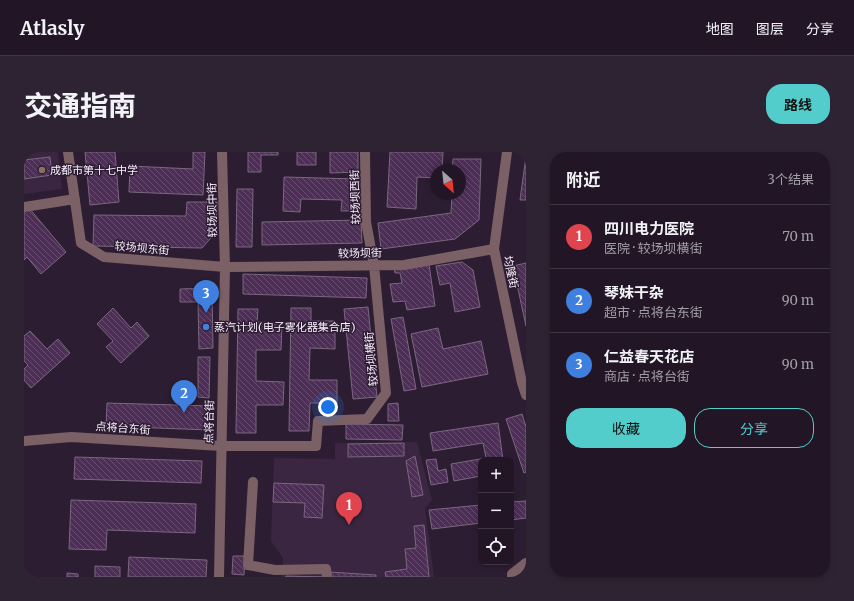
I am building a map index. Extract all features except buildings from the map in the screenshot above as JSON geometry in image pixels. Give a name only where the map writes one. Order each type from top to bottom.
[{"type":"street","name":"较场坝东街","points":[[68,152],[81,243],[104,257],[225,267]]},
{"type":"street","name":"较场坝中街","points":[[222,152],[225,267]]},
{"type":"street","name":"较场坝西街","points":[[365,152],[366,222],[374,265]]},
{"type":"street","name":"均隆街","points":[[507,152],[494,249],[522,383],[526,395]]},
{"type":"street","points":[[24,207],[75,199]]},
{"type":"street","name":"较场坝街","points":[[225,267],[404,265],[494,249]]},
{"type":"street","name":"较场坝横街","points":[[221,446],[316,446],[318,421],[367,419],[386,393],[374,265]]},
{"type":"street","name":"点将台街","points":[[219,577],[225,267]]},
{"type":"street","name":"点将台东街","points":[[24,441],[71,437],[221,446]]},
{"type":"street","points":[[253,482],[248,565],[275,570],[326,569],[327,577]]},
{"type":"street","points":[[512,577],[512,574],[526,562]]},
{"type":"shaded area","name":"成都市第十七中学","points":[[24,152],[58,152],[62,189],[24,194]]},
{"type":"shaded area","points":[[417,442],[432,500],[425,508],[434,577],[282,577],[283,558],[271,541],[274,458],[335,459],[335,443]]},
{"type":"place","name":"成都市第十七中学","points":[[42,170]]},
{"type":"place","name":"仁益春天花店","points":[[206,313]]},
{"type":"place","name":"蒸汽计划(电子雾化器集合店)","points":[[206,327]]},
{"type":"place","name":"琴妹干杂","points":[[184,413]]},
{"type":"place","name":"四川电力医院","points":[[349,525]]}]
